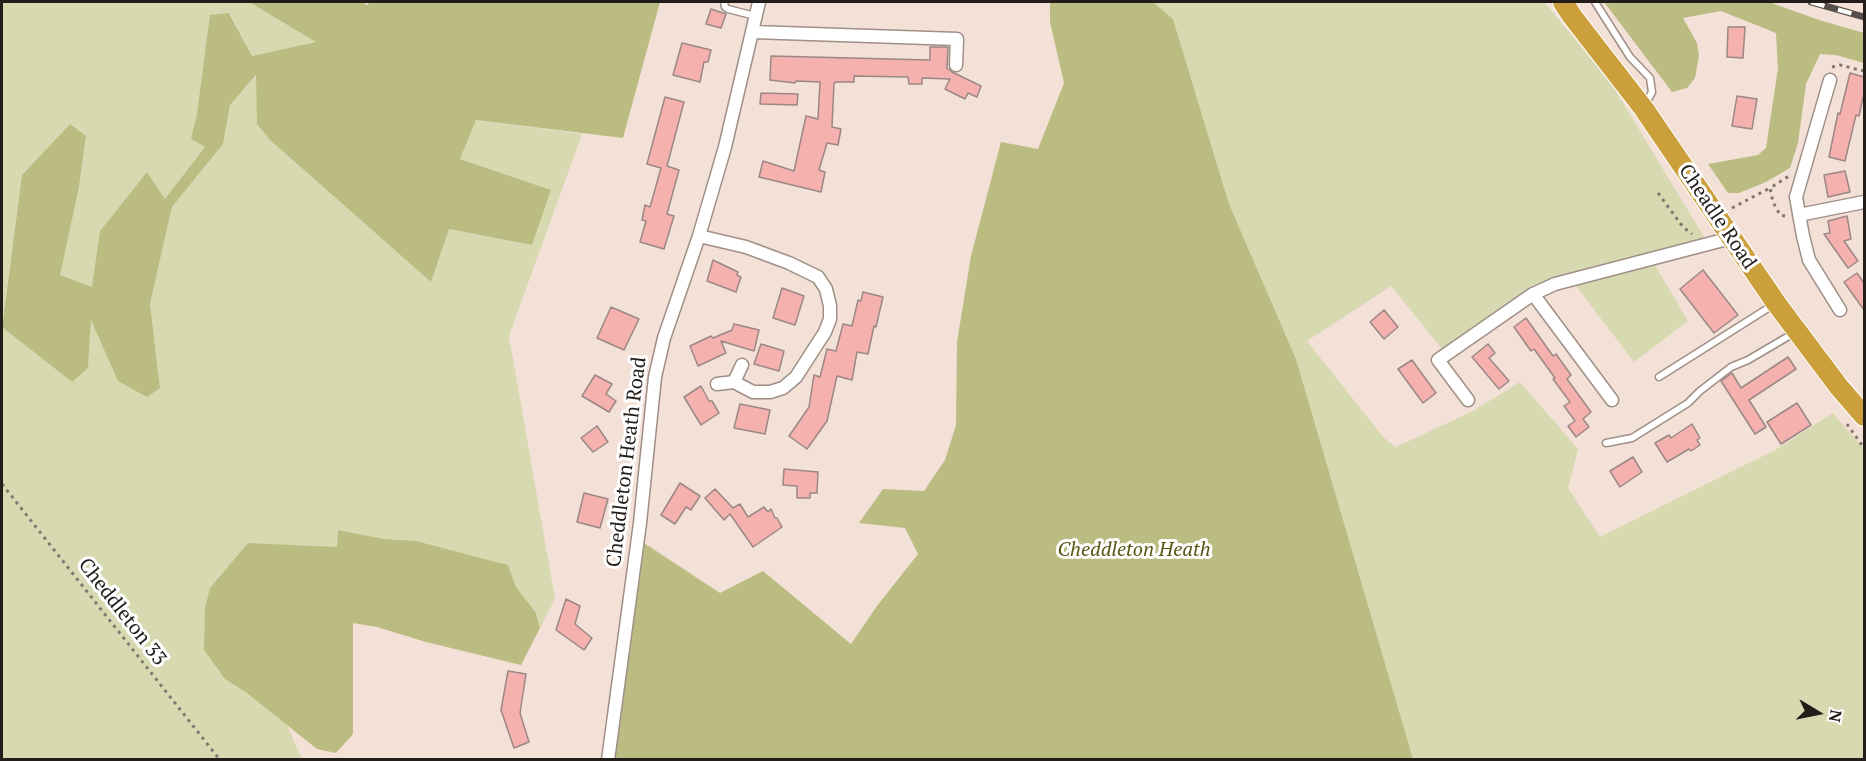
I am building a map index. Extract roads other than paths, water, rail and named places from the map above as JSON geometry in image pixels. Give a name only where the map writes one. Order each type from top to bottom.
[{"type":"highway","name":"Cheadle Road","points":[[1568,9],[1644,109],[1716,217],[1722,240],[1776,303],[1864,416]]},
{"type":"street","name":"Cheddleton Heath Road","points":[[608,759],[640,523],[655,377],[664,338],[699,236],[725,147],[759,2]]},
{"type":"street","points":[[753,32],[957,39],[956,64]]},
{"type":"street","points":[[1830,80],[1796,197],[1809,260],[1840,310]]},
{"type":"street","points":[[1799,214],[1864,202]]},
{"type":"street","points":[[699,236],[746,247],[818,277],[826,289],[830,306],[830,320],[825,332],[796,377],[783,388],[770,392],[753,393],[734,382],[717,384]]},
{"type":"street","points":[[1468,400],[1438,360],[1533,294],[1555,284],[1722,240]]},
{"type":"street","points":[[1533,294],[1612,400]]},
{"type":"street","points":[[734,382],[742,365]]},
{"type":"lane","points":[[724,2],[728,9],[756,16]]},
{"type":"lane","points":[[1595,2],[1630,57],[1650,78],[1652,92],[1644,109]]},
{"type":"lane","points":[[1659,377],[1776,303]]},
{"type":"lane","points":[[1606,443],[1632,438],[1688,403],[1731,367],[1748,360],[1797,331]]},
{"type":"railway","points":[[1811,2],[1864,17]]},
{"type":"park label","name":"Cheddleton Heath","points":[[1134,550]]}]
